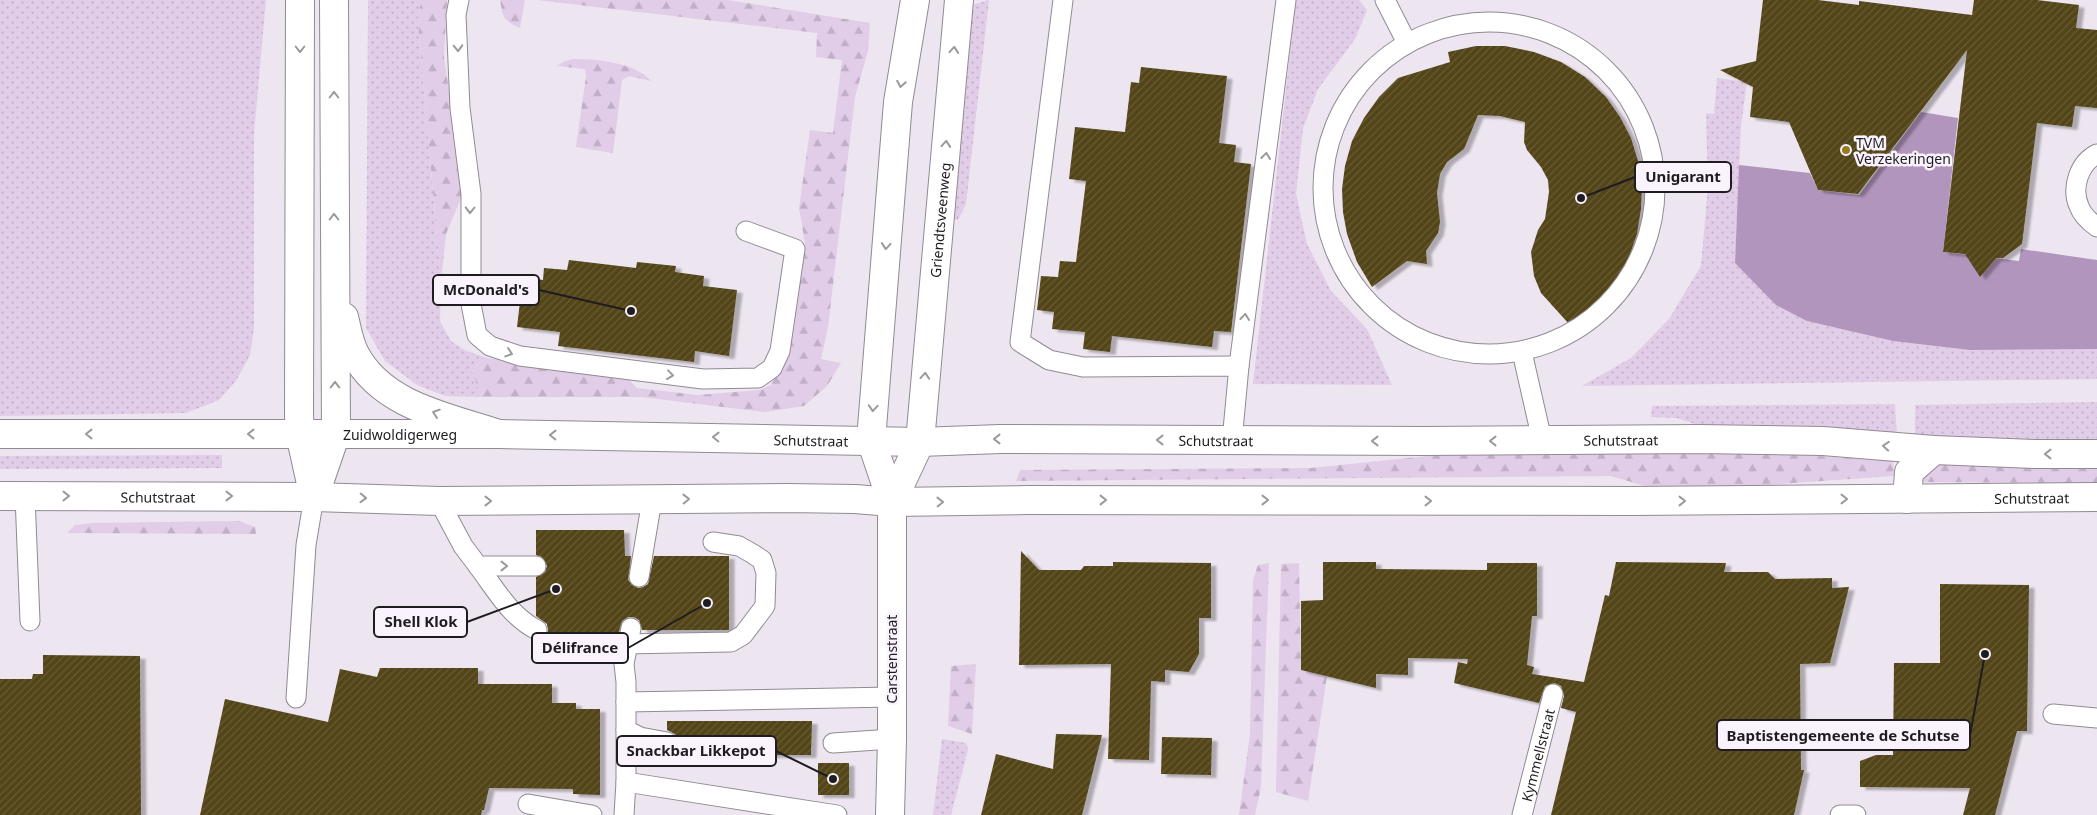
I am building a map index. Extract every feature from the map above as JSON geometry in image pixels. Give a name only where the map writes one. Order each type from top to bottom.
[{"type":"main road","points":[[300,0],[300,434],[314,496]]},
{"type":"main road","points":[[314,496],[336,433],[334,0]]},
{"type":"main road","points":[[314,496],[439,502],[786,498],[855,499],[892,502],[871,440],[898,102],[915,0]]},
{"type":"main road","name":"Griendtsveenweg","points":[[892,502],[920,442],[959,0]]},
{"type":"main road","points":[[335,265],[343,316],[354,353],[371,377],[403,401],[499,434]]},
{"type":"main road","points":[[0,434],[300,434]]},
{"type":"main road","name":"Zuidwoldigerweg","points":[[300,434],[499,434]]},
{"type":"main road","name":"Schutstraat","points":[[499,434],[920,442],[1000,439],[1542,440],[1699,438],[1813,441],[1934,450],[2035,454],[2097,454]]},
{"type":"main road","points":[[1906,499],[1909,472],[1934,450]]},
{"type":"main road","name":"Schutstraat","points":[[12,496],[314,496]]},
{"type":"main road","name":"Schutstraat","points":[[892,502],[1027,500],[1643,501],[2097,497]]},
{"type":"main road","name":"Carstenstraat","points":[[890,815],[892,739],[892,502]]},
{"type":"lane","points":[[459,0],[456,15],[460,108],[470,194],[472,304],[477,335],[490,346],[520,356],[703,379],[758,378],[772,368],[780,351],[795,249],[746,231]]},
{"type":"lane","points":[[1063,0],[1020,342],[1049,360],[1083,366],[1239,366]]},
{"type":"lane","points":[[1232,440],[1239,366],[1286,0]]},
{"type":"lane","points":[[1385,0],[1407,43]]},
{"type":"lane","points":[[1502,22],[1550,33],[1593,57],[1626,94],[1648,137],[1656,186],[1650,234],[1630,279],[1597,316],[1562,338],[1522,352],[1467,353],[1414,338],[1373,308],[1342,267],[1324,218],[1323,167],[1338,117],[1367,75],[1407,43],[1453,26],[1502,22]]},
{"type":"lane","points":[[2097,154],[2083,166],[2077,178],[2076,193],[2079,206],[2086,218],[2097,228]]},
{"type":"lane","points":[[1522,352],[1542,440]]},
{"type":"lane","points":[[12,496],[30,621]]},
{"type":"lane","points":[[296,698],[306,545],[314,496]]},
{"type":"lane","points":[[636,566],[652,500]]},
{"type":"lane","points":[[439,502],[463,546],[514,614],[524,624],[536,630]]},
{"type":"lane","points":[[624,815],[626,782],[626,682],[624,664],[628,639],[731,642],[744,634],[765,606],[766,574],[762,560],[739,546],[713,542]]},
{"type":"lane","points":[[478,566],[536,566]]},
{"type":"lane","name":"Kymmellstraat","points":[[1522,815],[1553,694]]},
{"type":"lane","points":[[626,702],[891,697]]},
{"type":"lane","points":[[2053,714],[2097,718]]},
{"type":"lane","points":[[626,730],[640,737],[667,742]]},
{"type":"lane","points":[[833,742],[892,739]]},
{"type":"lane","points":[[626,782],[837,815]]},
{"type":"lane","points":[[528,804],[592,815]]},
{"type":"lane","points":[[1840,815],[1856,815]]},
{"type":"green space","points":[[0,0],[266,0],[254,134],[254,328],[250,355],[236,381],[219,400],[186,413],[0,416]]},
{"type":"green space","points":[[368,0],[421,0],[418,22],[441,281],[440,321],[451,341],[464,350],[487,358],[471,368],[481,397],[445,396],[417,385],[385,361],[366,328]]},
{"type":"green space","points":[[421,0],[447,0],[444,57],[463,185],[461,198],[446,234],[441,281],[418,22]]},
{"type":"green space","points":[[500,0],[525,0],[520,28],[507,21],[502,11]]},
{"type":"green space","points":[[537,0],[728,0],[870,23],[868,51],[855,97],[828,327],[821,359],[841,363],[827,386],[804,406],[765,412],[641,397],[481,397],[471,368],[487,358],[622,373],[637,388],[698,395],[760,390],[771,385],[790,337],[805,243],[799,208],[810,130],[833,133],[842,60],[816,57],[817,33]]},
{"type":"green space","points":[[989,0],[966,204],[958,220],[949,218],[972,5]]},
{"type":"green space","points":[[1296,0],[1359,0],[1367,10],[1355,39],[1318,89],[1303,128],[1296,194],[1307,244],[1331,291],[1367,329],[1392,385],[1253,384]]},
{"type":"green space","points":[[573,59],[615,63],[635,70],[651,81],[629,76],[622,80],[613,153],[576,147],[586,76],[585,69],[557,66]]},
{"type":"green space","points":[[1717,78],[1747,82],[1741,125],[1735,263],[1807,321],[1893,341],[1970,350],[2097,349],[2097,379],[1582,386],[1631,358],[1669,319],[1701,266],[1708,186],[1706,113],[1714,114]]},
{"type":"green space","points":[[2097,402],[2097,444],[1915,438],[1915,405]]},
{"type":"green space","points":[[1895,404],[1897,436],[1713,430],[1677,418],[1651,417],[1652,406]]},
{"type":"green space","points":[[1477,451],[1746,451],[1893,461],[1894,476],[1665,492],[1611,476],[1016,481],[1020,470],[1311,468]]},
{"type":"green space","points":[[222,455],[222,468],[0,469],[0,456]]},
{"type":"green space","points":[[1936,460],[2097,466],[2097,483],[1917,482]]},
{"type":"green space","points":[[239,521],[255,527],[256,534],[67,533],[75,525],[95,523]]},
{"type":"green space","points":[[1269,563],[1261,787],[1255,815],[1239,815],[1250,734],[1253,580],[1258,565]]},
{"type":"green space","points":[[1299,563],[1301,670],[1327,676],[1308,801],[1276,792],[1281,564]]},
{"type":"green space","points":[[976,664],[972,734],[948,726],[951,666]]},
{"type":"green space","points":[[942,739],[966,743],[968,750],[951,815],[933,815]]},
{"type":"shaded area","points":[[1921,112],[1958,118],[1943,252],[2019,261],[2021,249],[2097,260],[2097,349],[1970,350],[1893,341],[1807,321],[1776,305],[1735,263],[1739,165],[1810,173],[1818,190],[1859,195]]},
{"type":"building","name":"TVM Verzekeringen","points":[[1763,0],[1818,0],[1859,5],[1859,1],[1972,15],[1974,0],[2037,0],[2079,5],[2076,28],[2097,30],[2097,108],[2075,106],[2072,127],[2037,123],[2022,244],[2003,258],[1996,258],[1980,277],[1965,254],[1943,252],[1967,50],[1858,194],[1818,190],[1789,122],[1750,117],[1753,87],[1720,70],[1756,61]]},
{"type":"building","points":[[1476,46],[1505,46],[1534,52],[1561,62],[1585,77],[1606,97],[1620,117],[1631,138],[1642,184],[1637,234],[1629,257],[1615,282],[1593,307],[1569,324],[1541,293],[1534,276],[1531,252],[1538,230],[1545,219],[1549,192],[1548,180],[1541,167],[1527,150],[1524,142],[1525,122],[1500,116],[1478,115],[1464,149],[1447,162],[1440,174],[1437,193],[1440,222],[1438,233],[1426,251],[1427,264],[1407,261],[1372,287],[1357,262],[1347,234],[1343,212],[1342,189],[1345,166],[1352,141],[1364,118],[1379,97],[1398,78],[1450,62],[1448,52]]},
{"type":"building","points":[[1141,67],[1227,76],[1219,143],[1236,145],[1234,162],[1251,164],[1231,332],[1214,331],[1212,347],[1112,336],[1110,352],[1083,349],[1085,332],[1052,329],[1054,312],[1037,310],[1041,276],[1058,277],[1060,261],[1076,262],[1086,181],[1069,179],[1075,127],[1125,132],[1131,82],[1139,83]]},
{"type":"building","points":[[569,260],[636,268],[637,262],[676,266],[675,272],[704,276],[703,286],[737,290],[729,356],[695,351],[694,362],[558,346],[560,332],[517,327],[523,277],[543,280],[544,268],[567,270]]},
{"type":"building","points":[[536,530],[624,530],[625,556],[631,556],[628,580],[638,588],[648,584],[654,556],[729,556],[729,630],[642,630],[639,620],[634,617],[628,617],[622,621],[618,634],[614,639],[614,649],[536,650],[536,641],[543,640],[548,630],[547,624],[536,616],[536,577],[545,572],[547,566],[542,557],[536,555]]},
{"type":"building","points":[[1021,551],[1039,570],[1081,570],[1084,566],[1113,566],[1113,562],[1211,563],[1211,618],[1199,618],[1199,654],[1189,672],[1165,670],[1165,682],[1151,681],[1149,760],[1108,759],[1111,664],[1019,665]]},
{"type":"building","points":[[1323,562],[1376,562],[1376,569],[1487,570],[1487,563],[1537,563],[1537,616],[1532,616],[1527,665],[1534,667],[1532,674],[1584,682],[1605,595],[1609,596],[1616,562],[1726,563],[1724,572],[1768,572],[1775,579],[1832,578],[1832,588],[1849,587],[1830,663],[1800,664],[1801,770],[1804,770],[1794,815],[1551,815],[1576,712],[1561,708],[1564,696],[1561,686],[1555,683],[1545,686],[1539,703],[1454,683],[1458,662],[1467,664],[1468,659],[1408,658],[1408,675],[1376,674],[1376,688],[1301,670],[1301,601],[1323,600]]},
{"type":"building","points":[[1940,584],[2029,585],[2027,731],[2017,731],[1995,815],[1963,815],[1970,788],[1860,787],[1860,761],[1876,755],[1893,755],[1894,663],[1940,663]]},
{"type":"building","points":[[43,655],[140,656],[141,815],[0,815],[0,679],[32,679],[33,674],[43,674]]},
{"type":"building","points":[[380,668],[478,668],[478,684],[552,684],[552,703],[576,703],[576,709],[600,709],[600,795],[573,794],[573,789],[489,788],[481,815],[200,815],[225,699],[328,722],[340,669],[377,677]]},
{"type":"building","points":[[667,721],[812,721],[811,755],[666,755],[675,750],[678,744],[675,734],[667,730]]},
{"type":"building","points":[[1056,734],[1102,735],[1082,815],[981,815],[996,754],[1053,769]]},
{"type":"building","points":[[1162,737],[1212,738],[1211,775],[1161,774]]},
{"type":"building","points":[[818,763],[849,763],[849,795],[818,795]]},
{"type":"place","name":"TVM Verzekeringen","points":[[1846,150]]},
{"type":"place","name":"Unigarant","points":[[1581,198]]},
{"type":"place","name":"McDonald's","points":[[631,311]]},
{"type":"place","name":"Shell Klok","points":[[556,589]]},
{"type":"place","name":"Délifrance","points":[[707,603]]},
{"type":"place","name":"Baptistengemeente de Schutse","points":[[1985,654]]},
{"type":"place","name":"Snackbar Likkepot","points":[[833,779]]}]
